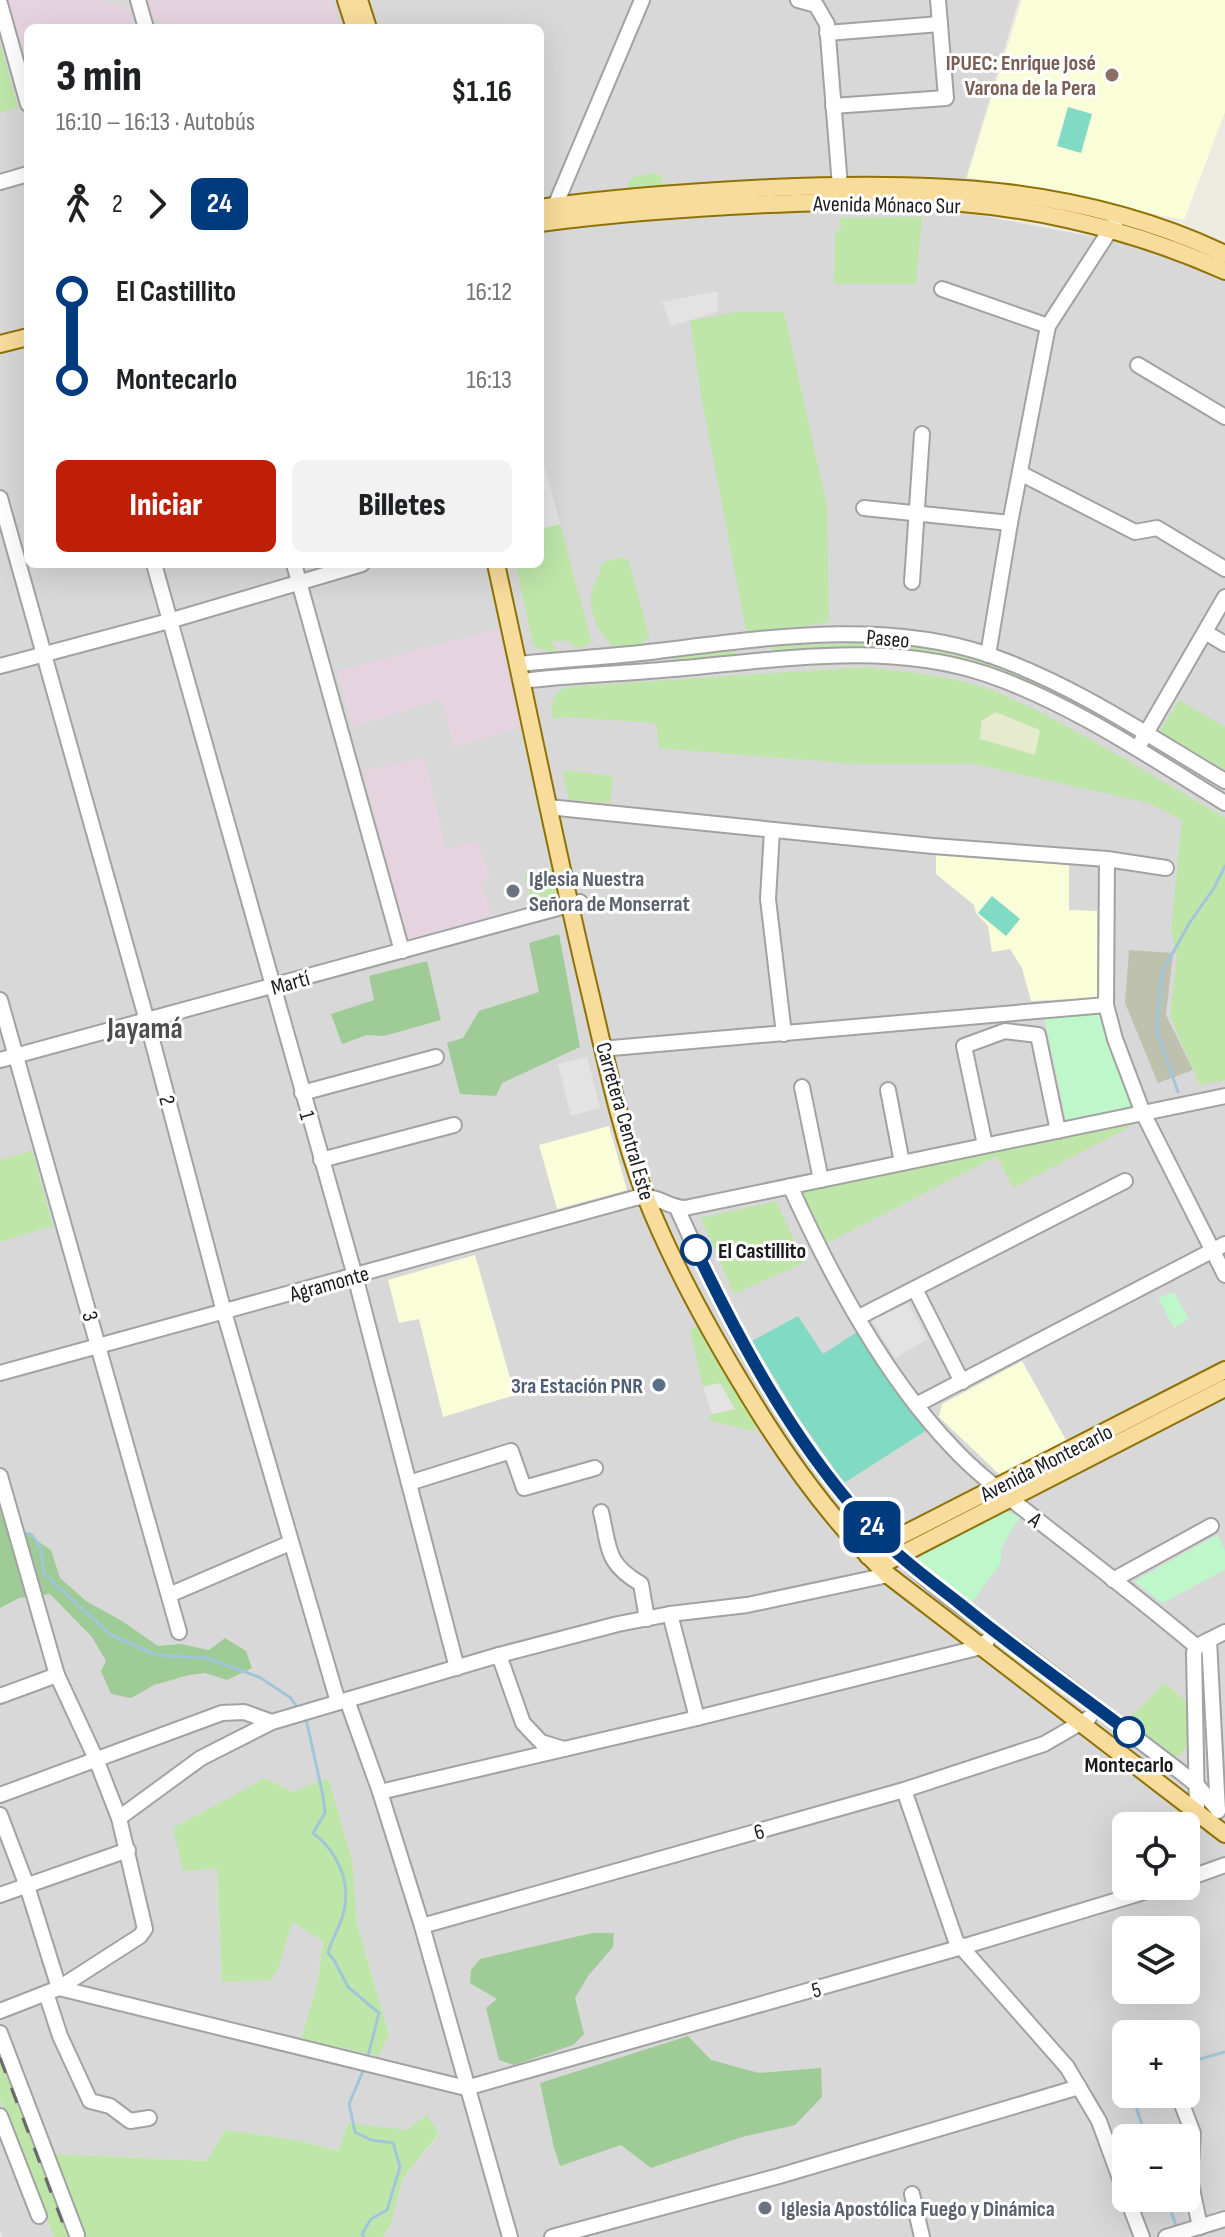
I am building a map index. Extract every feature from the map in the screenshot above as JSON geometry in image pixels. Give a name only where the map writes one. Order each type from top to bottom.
[{"type":"main road","points":[[346,0],[354,24]]},
{"type":"main road","points":[[359,0],[367,24]]},
{"type":"main road","name":"Avenida Mónaco Sur","points":[[546,215],[840,186],[962,187],[1076,204],[1225,271]]},
{"type":"main road","name":"Avenida Mónaco Sur","points":[[719,198],[906,200],[995,207],[1065,218],[1115,221],[1225,254]]},
{"type":"main road","points":[[0,344],[24,338]]},
{"type":"main road","name":"Carretera Central Este","points":[[497,568],[524,663]]},
{"type":"main road","name":"Carretera Central Este","points":[[509,568],[527,681],[616,1104],[652,1197],[712,1314],[760,1396],[826,1495],[883,1558],[984,1644],[1197,1799],[1221,1820]]},
{"type":"main road","name":"Carretera Central Este","points":[[575,903],[652,1197]]},
{"type":"main road","name":"Avenida Montecarlo","points":[[883,1558],[1225,1370]]},
{"type":"main road","name":"Avenida Montecarlo","points":[[1003,1493],[1225,1388]]},
{"type":"street","points":[[138,0],[145,24]]},
{"type":"street","points":[[546,215],[642,0]]},
{"type":"street","points":[[798,0],[820,9],[827,33],[840,186]]},
{"type":"street","points":[[833,106],[946,98],[938,0]]},
{"type":"street","points":[[0,4],[24,87]]},
{"type":"street","points":[[827,33],[940,24]]},
{"type":"street","points":[[0,182],[24,175]]},
{"type":"street","points":[[988,655],[1048,326],[1115,221]]},
{"type":"street","points":[[942,289],[1048,326]]},
{"type":"street","points":[[1138,365],[1225,417]]},
{"type":"street","points":[[912,582],[922,434]]},
{"type":"street","points":[[1020,473],[1135,532],[1157,528],[1225,569]]},
{"type":"street","name":"2","points":[[0,498],[290,1543],[342,1701],[380,1792],[422,1926],[510,2237]]},
{"type":"street","points":[[864,508],[1010,523]]},
{"type":"street","name":"1","points":[[155,568],[355,1276],[457,1668]]},
{"type":"street","points":[[295,568],[402,951]]},
{"type":"street","points":[[0,666],[169,621],[347,568]]},
{"type":"street","points":[[1136,749],[1225,597]]},
{"type":"street","points":[[1205,632],[1225,644]]},
{"type":"street","name":"Paseo","points":[[524,663],[828,635],[888,636],[951,645],[988,655],[1040,676],[1225,781]]},
{"type":"street","points":[[755,640],[759,661]]},
{"type":"street","name":"Paseo","points":[[527,681],[852,655],[934,663],[983,673],[1021,687],[1136,749],[1225,803]]},
{"type":"street","points":[[554,807],[933,846],[1107,859],[1166,868]]},
{"type":"street","points":[[772,830],[768,899],[784,1034]]},
{"type":"street","points":[[1107,859],[1106,1005],[1115,1039],[1143,1113],[1219,1247],[1225,1275]]},
{"type":"street","name":"Martí","points":[[8,1058],[575,903]]},
{"type":"street","name":"3","points":[[0,1000],[8,1058],[100,1346],[179,1632]]},
{"type":"street","points":[[612,1048],[1106,1005]]},
{"type":"street","points":[[996,1016],[1005,1031]]},
{"type":"street","points":[[985,1145],[964,1046],[1005,1031],[1038,1035],[1058,1131]]},
{"type":"street","points":[[302,1093],[436,1057]]},
{"type":"street","points":[[802,1087],[821,1180]]},
{"type":"street","points":[[888,1090],[902,1163]]},
{"type":"street","points":[[652,1197],[677,1208],[1225,1096]]},
{"type":"street","points":[[321,1160],[454,1125]]},
{"type":"street","points":[[859,1317],[1125,1181]]},
{"type":"street","name":"A","points":[[790,1186],[820,1251],[888,1367],[953,1448],[1003,1493],[1113,1580],[1203,1643]]},
{"type":"street","name":"Agramonte","points":[[0,1373],[652,1197]]},
{"type":"street","points":[[677,1208],[729,1319],[793,1426],[883,1558],[988,1627],[1178,1770],[1197,1799]]},
{"type":"street","points":[[916,1405],[1219,1247]]},
{"type":"street","points":[[915,1289],[962,1382]]},
{"type":"street","points":[[409,1483],[511,1451],[524,1488],[595,1468]]},
{"type":"street","points":[[0,1476],[57,1675],[119,1818],[145,1929],[140,1936],[52,1991],[0,2011]]},
{"type":"street","points":[[601,1512],[613,1562],[621,1572],[641,1584],[647,1619]]},
{"type":"street","points":[[1113,1580],[1211,1526]]},
{"type":"street","points":[[169,1595],[290,1543]]},
{"type":"street","points":[[119,1818],[201,1758],[272,1722],[499,1655],[647,1619],[762,1602],[881,1578],[883,1558]]},
{"type":"street","points":[[670,1614],[697,1718]]},
{"type":"street","points":[[1197,1799],[1194,1652],[1203,1643],[1225,1632]]},
{"type":"street","points":[[1203,1643],[1220,1748],[1221,1820]]},
{"type":"street","points":[[380,1792],[697,1718],[984,1644]]},
{"type":"street","points":[[499,1655],[534,1756]]},
{"type":"street","points":[[0,1696],[57,1675]]},
{"type":"street","points":[[0,1795],[222,1713],[244,1712],[272,1722]]},
{"type":"street","name":"6","points":[[422,1926],[904,1790],[1044,1744],[1086,1721]]},
{"type":"street","points":[[523,1723],[541,1742],[564,1749]]},
{"type":"street","points":[[1178,1770],[1220,1748]]},
{"type":"street","points":[[904,1790],[956,1941],[1067,2067],[1099,2121],[1112,2156]]},
{"type":"street","points":[[0,1815],[27,1886],[60,2036],[90,2101],[110,2106],[130,2121],[149,2118]]},
{"type":"street","points":[[0,1895],[128,1850]]},
{"type":"street","points":[[1200,1874],[1225,1865]]},
{"type":"street","name":"5","points":[[466,2088],[1118,1900]]},
{"type":"street","points":[[52,1991],[466,2088]]},
{"type":"street","points":[[0,2033],[77,2235]]},
{"type":"street","points":[[552,2237],[794,2171],[1079,2087]]},
{"type":"street","points":[[1183,2108],[1193,2133],[1190,2179],[1200,2227]]},
{"type":"street","points":[[0,2116],[39,2216]]},
{"type":"street","points":[[912,2194],[922,2237]]},
{"type":"street","points":[[1133,2212],[1142,2237]]},
{"type":"street","points":[[1166,2237],[1225,2219]]},
{"type":"shaded area","points":[[0,0],[1019,0],[964,185],[962,212],[1138,245],[1225,278],[1225,2237],[383,2237],[390,2226],[403,2178],[439,2135],[348,2123],[338,2151],[297,2140],[225,2130],[208,2161],[54,2154],[6,2040],[0,2041]],"holes":[[[328,1779],[352,1860],[357,1924],[389,2033],[379,2056],[301,2039],[318,1981],[323,1941],[291,1921],[279,1967],[222,1982],[217,1868],[293,1792]]]},
{"type":"shaded area","points":[[7,0],[99,0],[129,9],[135,24],[24,24],[24,55]]},
{"type":"shaded area","points":[[145,0],[331,0],[339,24],[167,24],[150,18]]},
{"type":"shaded area","name":"IPUEC: Enrique José Varona de la Pera","points":[[1022,0],[1225,0],[1225,112],[1184,220],[967,177]]},
{"type":"shaded area","points":[[718,291],[717,312],[671,326],[662,302]]},
{"type":"shaded area","points":[[544,464],[560,524],[544,528]]},
{"type":"shaded area","points":[[498,629],[521,727],[455,747],[441,699],[353,727],[337,671]]},
{"type":"shaded area","points":[[996,712],[1041,730],[1035,755],[980,739],[981,721]]},
{"type":"shaded area","points":[[425,758],[446,850],[478,841],[490,878],[481,882],[492,917],[408,942],[363,771]]},
{"type":"shaded area","points":[[936,851],[1069,863],[1069,910],[1097,911],[1097,998],[1031,1001],[1022,968],[1010,949],[992,952],[988,926],[976,913],[974,905],[936,874]]},
{"type":"shaded area","points":[[1129,950],[1173,953],[1166,1015],[1193,1070],[1158,1083],[1125,1003]]},
{"type":"shaded area","points":[[1098,1012],[1132,1106],[1066,1121],[1044,1015]]},
{"type":"shaded area","points":[[587,1057],[600,1108],[571,1116],[558,1064]]},
{"type":"shaded area","points":[[609,1126],[627,1190],[557,1209],[539,1145]]},
{"type":"shaded area","points":[[475,1255],[515,1395],[443,1417],[419,1319],[399,1323],[388,1280]]},
{"type":"shaded area","points":[[1174,1292],[1189,1319],[1174,1328],[1158,1298]]},
{"type":"shaded area","points":[[908,1303],[928,1339],[895,1358],[872,1320]]},
{"type":"shaded area","points":[[1022,1361],[1066,1440],[1000,1475],[939,1417],[942,1404]]},
{"type":"shaded area","points":[[720,1383],[735,1409],[712,1414],[703,1387]]},
{"type":"shaded area","points":[[1004,1510],[1020,1517],[1001,1548],[1001,1563],[970,1605],[919,1564],[922,1551]]},
{"type":"shaded area","points":[[1217,1535],[1225,1550],[1225,1570],[1162,1603],[1134,1581]]},
{"type":"shaded area","points":[[0,2099],[54,2237],[3,2237],[0,2232]]},
{"type":"green space","points":[[0,43],[18,107],[0,113]]},
{"type":"green space","points":[[1068,107],[1092,114],[1081,153],[1057,146]]},
{"type":"green space","points":[[654,173],[661,176],[663,186],[629,189],[628,183],[633,177]]},
{"type":"green space","points":[[922,217],[916,284],[834,284],[835,231],[841,230],[840,218]]},
{"type":"green space","points":[[736,312],[784,312],[827,507],[829,622],[747,635],[690,321]]},
{"type":"green space","points":[[560,524],[591,641],[583,648],[573,646],[570,641],[551,641],[558,653],[536,648],[532,641],[517,568],[544,568],[544,528]]},
{"type":"green space","points":[[624,557],[629,562],[649,636],[641,645],[616,648],[597,625],[591,595],[601,563]]},
{"type":"green space","points":[[867,643],[937,649],[997,664],[1071,698],[1124,728],[1124,732],[1120,733],[985,668],[775,654],[771,649],[772,646]]},
{"type":"green space","points":[[735,650],[738,654],[736,658],[673,662],[670,659],[673,655]]},
{"type":"green space","points":[[866,667],[951,679],[984,687],[1057,721],[1225,818],[1225,1080],[1200,1085],[1170,1016],[1177,956],[1171,931],[1182,820],[1149,803],[975,764],[857,764],[659,748],[656,723],[565,717],[552,719],[553,700],[566,687]],"holes":[[[996,712],[1040,730],[1035,755],[980,739],[981,721]]]},
{"type":"green space","points":[[1179,700],[1225,727],[1225,776],[1158,733]]},
{"type":"green space","points":[[563,770],[613,776],[610,803],[569,800]]},
{"type":"green space","points":[[553,868],[560,900],[533,905],[525,875]]},
{"type":"green space","points":[[992,896],[1020,919],[1006,936],[978,913]]},
{"type":"green space","points":[[559,934],[580,1047],[502,1083],[496,1096],[460,1094],[447,1043],[463,1038],[479,1011],[539,992],[529,943]]},
{"type":"green space","points":[[427,961],[441,1020],[384,1036],[367,1035],[342,1044],[331,1014],[374,1000],[369,976]]},
{"type":"green space","points":[[1135,1124],[1013,1188],[997,1156],[827,1243],[801,1191]]},
{"type":"green space","points":[[32,1151],[53,1226],[0,1242],[0,1160]]},
{"type":"green space","points":[[776,1201],[805,1262],[734,1294],[701,1218]]},
{"type":"green space","points":[[798,1316],[823,1354],[860,1330],[888,1378],[927,1430],[844,1483],[798,1417],[752,1341]]},
{"type":"green space","points":[[699,1326],[757,1428],[753,1431],[709,1418],[712,1414],[735,1408],[720,1384],[703,1387],[690,1330]]},
{"type":"green space","points":[[0,1509],[3,1518],[51,1550],[60,1578],[86,1601],[158,1646],[181,1644],[209,1650],[225,1638],[246,1651],[252,1668],[227,1680],[205,1673],[189,1675],[154,1685],[131,1698],[111,1694],[101,1671],[106,1661],[92,1637],[50,1594],[19,1598],[0,1608]]},
{"type":"green space","points":[[1164,1683],[1186,1701],[1188,1737],[1180,1756],[1174,1756],[1142,1733],[1146,1728],[1138,1720],[1133,1725],[1127,1720]]},
{"type":"green space","points":[[265,1778],[293,1792],[328,1778],[352,1860],[357,1924],[389,2034],[379,2056],[301,2039],[318,1981],[323,1941],[292,1922],[279,1968],[271,1980],[222,1982],[217,1868],[183,1871],[173,1828]]},
{"type":"green space","points":[[592,1933],[614,1933],[613,1947],[588,1976],[575,1998],[584,2034],[573,2045],[514,2065],[499,2060],[486,2008],[497,1999],[470,1983],[471,1970],[480,1959]]},
{"type":"green space","points":[[688,2036],[711,2060],[759,2073],[821,2068],[822,2097],[795,2125],[742,2137],[651,2168],[621,2145],[560,2166],[540,2083]]},
{"type":"green space","points":[[5,2039],[54,2154],[207,2161],[225,2130],[297,2140],[338,2151],[348,2123],[407,2130],[427,2115],[439,2134],[403,2178],[390,2226],[383,2237],[54,2237],[0,2099],[0,2041]]},
{"type":"waterway","points":[[1178,1092],[1157,1032],[1162,972],[1225,866]]},
{"type":"waterway","points":[[25,1533],[32,1535],[41,1548],[44,1574],[111,1635],[157,1655],[206,1658],[259,1677],[291,1698],[299,1710]]},
{"type":"waterway","points":[[303,1717],[307,1723],[325,1813],[313,1833],[329,1849],[344,1878],[346,1900],[343,1916],[328,1953],[348,1987],[379,2013],[368,2056]]},
{"type":"waterway","points":[[1200,2059],[1225,2052]]},
{"type":"waterway","points":[[363,2071],[349,2104],[355,2132],[371,2140],[393,2143],[400,2167],[387,2210],[371,2219],[362,2234],[364,2237]]},
{"type":"waterway","points":[[1136,2108],[1142,2124]]},
{"type":"waterway","points":[[1171,2212],[1177,2228]]},
{"type":"railway","points":[[0,2058],[68,2237]]},
{"type":"bus line","name":"24","points":[[696,1250],[729,1319],[831,1481],[898,1555],[1129,1732]]},
{"type":"place","name":"IPUEC: Enrique José Varona de la Pera","points":[[1112,75]]},
{"type":"place","name":"Iglesia Nuestra Señora de Monserrat","points":[[513,891]]},
{"type":"place","name":"El Castillito","points":[[696,1250]]},
{"type":"place","name":"3ra Estación PNR","points":[[659,1385]]},
{"type":"place","name":"Montecarlo","points":[[1129,1732]]},
{"type":"place","name":"Iglesia Apostólica Fuego y Dinámica","points":[[765,2208]]},
{"type":"district","name":"Jayamá","points":[[145,1028]]}]
